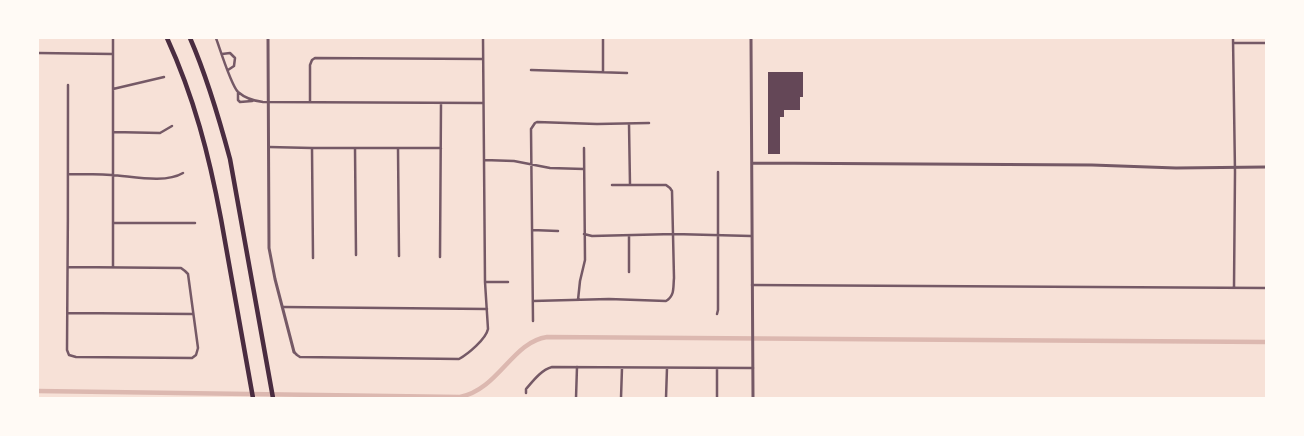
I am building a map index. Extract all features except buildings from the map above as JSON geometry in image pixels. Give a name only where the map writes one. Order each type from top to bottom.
[{"type":"highway","points":[[167,38],[191,98],[210,161],[253,398]]},
{"type":"highway","points":[[190,38],[208,83],[230,159],[273,398]]},
{"type":"street","points":[[112,267],[113,38]]},
{"type":"street","points":[[216,38],[235,88],[253,101]]},
{"type":"street","points":[[268,38],[269,248],[294,352],[300,357],[459,358],[467,354],[486,336],[488,329],[485,282],[483,38]]},
{"type":"street","points":[[603,38],[603,72]]},
{"type":"street","points":[[751,38],[753,398]]},
{"type":"street","points":[[1233,38],[1234,287]]},
{"type":"street","points":[[1233,43],[1266,43]]},
{"type":"street","points":[[38,53],[113,54]]},
{"type":"street","points":[[222,54],[230,53],[235,58],[234,66],[228,70]]},
{"type":"street","points":[[310,102],[310,68],[314,58],[483,59]]},
{"type":"street","points":[[530,70],[627,73]]},
{"type":"street","points":[[113,88],[164,77]]},
{"type":"street","points":[[68,85],[68,174],[68,267],[68,350],[70,355],[76,357],[192,358],[196,355],[198,348],[188,274],[186,271],[181,268],[68,267]]},
{"type":"street","points":[[238,92],[240,102],[483,103]]},
{"type":"street","points":[[440,257],[441,103]]},
{"type":"street","points":[[533,321],[531,129],[537,122],[649,123]]},
{"type":"street","points":[[629,123],[630,185]]},
{"type":"street","points":[[113,132],[160,133],[172,126]]},
{"type":"street","points":[[269,147],[441,148]]},
{"type":"street","points":[[312,148],[313,258]]},
{"type":"street","points":[[355,148],[356,255]]},
{"type":"street","points":[[398,148],[399,256]]},
{"type":"street","points":[[578,300],[585,260],[584,148]]},
{"type":"street","points":[[484,160],[514,160],[550,168],[584,169]]},
{"type":"street","points":[[752,164],[1092,165],[1176,168],[1266,167]]},
{"type":"street","points":[[717,314],[718,172]]},
{"type":"street","points":[[68,174],[113,175],[128,178],[172,178],[184,173]]},
{"type":"street","points":[[533,301],[609,299],[666,301],[670,299],[673,292],[674,234],[672,191],[666,185],[612,184]]},
{"type":"street","points":[[113,223],[195,223]]},
{"type":"street","points":[[532,230],[558,231]]},
{"type":"street","points":[[584,234],[592,236],[674,234],[751,236]]},
{"type":"street","points":[[629,236],[629,272]]},
{"type":"street","points":[[485,282],[508,282]]},
{"type":"street","points":[[752,285],[1266,288]]},
{"type":"street","points":[[282,307],[487,309]]},
{"type":"street","points":[[68,313],[193,314]]},
{"type":"street","points":[[526,393],[526,389],[548,368],[553,366],[753,368]]},
{"type":"street","points":[[576,398],[577,367]]},
{"type":"street","points":[[621,398],[622,368]]},
{"type":"street","points":[[666,398],[667,368]]},
{"type":"street","points":[[717,369],[717,398]]},
{"type":"waterway","points":[[38,391],[460,397],[474,392],[485,385],[524,347],[547,337],[1266,342]]}]
